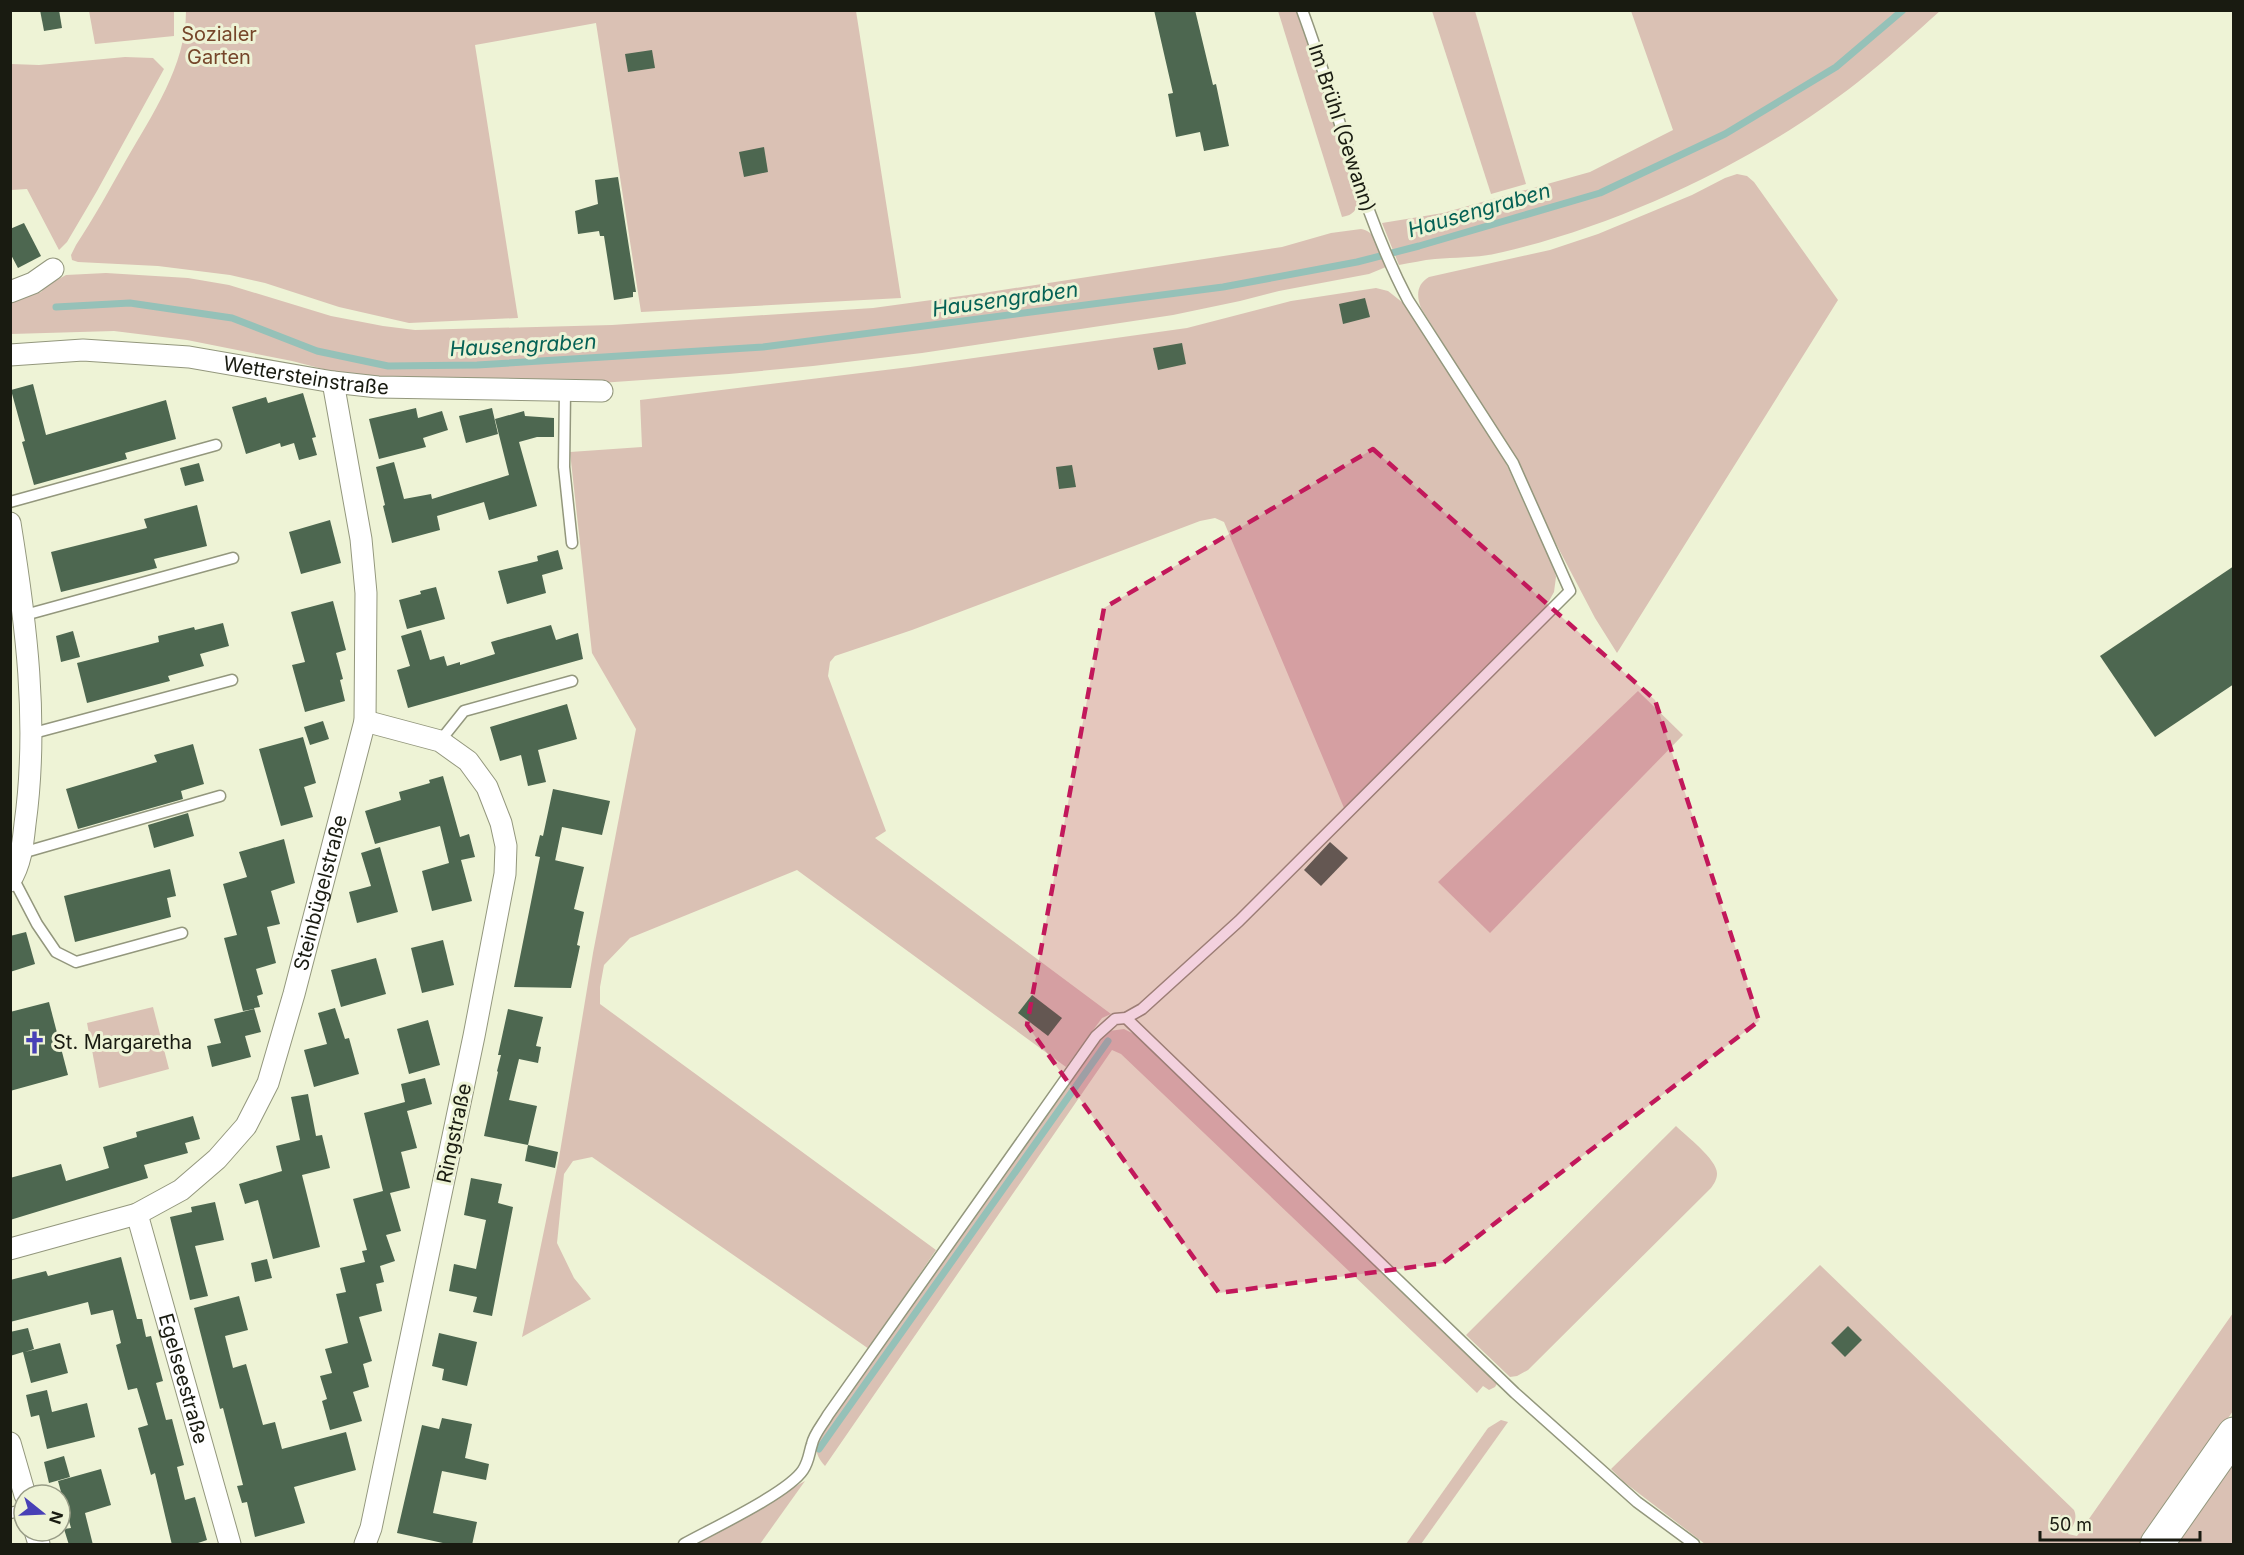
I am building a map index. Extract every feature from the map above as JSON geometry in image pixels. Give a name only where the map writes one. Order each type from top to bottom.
[{"type":"main road","points":[[2157,1545],[2234,1434]]},
{"type":"street","points":[[10,292],[33,283],[53,269]]},
{"type":"street","name":"Wettersteinstraße","points":[[10,355],[83,350],[189,357],[333,382],[378,387],[602,391]]},
{"type":"street","name":"Steinbügelstraße","points":[[10,1249],[137,1214],[181,1190],[217,1159],[246,1126],[268,1083],[297,982],[365,721],[366,593],[361,539],[333,382]]},
{"type":"street","points":[[10,523],[25,615],[30,734],[30,792],[21,853],[12,879]]},
{"type":"street","name":"Ringstraße","points":[[365,721],[440,741],[468,761],[487,788],[501,823],[506,846],[505,874],[469,1058],[371,1528],[365,1545]]},
{"type":"street","name":"Egelseestraße","points":[[137,1214],[230,1545]]},
{"type":"street","points":[[10,1443],[22,1483]]},
{"type":"lane","name":"Im Brühl (Gewann)","points":[[1126,1018],[1142,1010],[1239,921],[1570,591],[1513,463],[1408,300],[1390,263],[1302,10]]},
{"type":"lane","points":[[565,391],[564,467],[572,543]]},
{"type":"lane","points":[[10,502],[216,445]]},
{"type":"lane","points":[[25,615],[233,558]]},
{"type":"lane","points":[[30,734],[232,680]]},
{"type":"lane","points":[[440,741],[464,711],[572,681]]},
{"type":"lane","points":[[21,853],[220,796]]},
{"type":"lane","points":[[12,879],[37,924],[57,952],[76,962],[182,933]]},
{"type":"lane","points":[[684,1545],[793,1482],[803,1472],[809,1460],[812,1442],[828,1415],[1096,1036],[1115,1019],[1126,1018],[1515,1393],[1636,1502],[1694,1545]]},
{"type":"highlighted area","points":[[1373,449],[1655,700],[1759,1021],[1443,1263],[1219,1293],[1027,1025],[1104,608]]},
{"type":"green space","points":[[89,11],[174,11],[174,36],[95,44]]},
{"type":"green space","name":"Sozialer Garten","points":[[186,11],[856,11],[901,298],[641,312],[596,23],[475,45],[518,318],[409,323],[339,307],[265,283],[230,275],[158,266],[72,260],[71,255],[76,245],[166,90],[180,51]]},
{"type":"green space","points":[[1278,11],[1297,11],[1360,199],[1354,211],[1349,215],[1342,217]]},
{"type":"green space","points":[[1432,11],[1475,11],[1526,184],[1491,194]]},
{"type":"green space","points":[[1631,11],[1940,11],[1868,74],[1820,110],[1735,162],[1689,185],[1643,206],[1549,240],[1494,254],[1430,259],[1399,265],[1382,223],[1443,213],[1590,172],[1673,130]]},
{"type":"green space","points":[[125,57],[153,58],[164,69],[97,191],[67,242],[59,250],[27,189],[11,190],[11,64],[39,65]]},
{"type":"green space","points":[[1737,174],[1747,176],[1754,182],[1838,300],[1617,653],[1595,618],[1531,496],[1515,458],[1421,308],[1418,299],[1420,286],[1429,277],[1550,250],[1598,234]]},
{"type":"green space","points":[[1361,229],[1375,238],[1387,264],[1386,267],[1369,274],[1173,315],[922,353],[729,374],[557,386],[336,375],[327,370],[292,361],[187,340],[114,331],[11,334],[11,301],[41,292],[46,286],[66,275],[106,273],[188,278],[229,285],[331,316],[415,330],[612,325],[873,308],[1282,247],[1331,233]]},
{"type":"green space","points":[[1376,288],[1388,291],[1407,306],[1499,448],[1536,530],[1552,557],[1556,577],[1554,592],[1544,610],[1344,808],[1224,522],[1215,518],[1200,521],[912,630],[835,656],[830,662],[828,676],[886,831],[875,838],[1111,1014],[1102,1018],[1066,1067],[797,870],[630,938],[604,965],[600,1004],[936,1250],[869,1349],[592,1157],[573,1161],[564,1174],[557,1243],[574,1278],[591,1299],[522,1337],[559,1158],[593,953],[636,729],[592,653],[570,452],[642,447],[640,400],[910,367],[1187,328],[1291,301]]},
{"type":"green space","points":[[1638,691],[1683,735],[1490,933],[1438,882]]},
{"type":"green space","points":[[153,1007],[169,1069],[99,1088],[87,1023]]},
{"type":"green space","points":[[1124,1029],[1134,1034],[1485,1367],[1498,1382],[1495,1387],[1489,1390],[1483,1386],[1477,1393],[1121,1054],[1112,1050],[825,1466],[816,1449],[819,1438],[829,1421],[1099,1041],[1109,1031]]},
{"type":"green space","points":[[1676,1126],[1701,1148],[1716,1168],[1716,1180],[1713,1185],[1528,1370],[1510,1377],[1466,1335]]},
{"type":"green space","points":[[1820,1265],[2074,1510],[2075,1519],[2068,1534],[2077,1536],[2233,1313],[2233,1411],[2140,1544],[1705,1544],[1624,1482],[1611,1469]]},
{"type":"green space","points":[[1501,1420],[1508,1422],[1421,1544],[1406,1544],[1488,1428]]},
{"type":"green space","points":[[2233,1456],[2233,1544],[2172,1544]]},
{"type":"green space","points":[[805,1481],[760,1544],[694,1544]]},
{"type":"building","points":[[40,10],[59,10],[62,28],[44,31]]},
{"type":"building","points":[[1154,10],[1195,10],[1213,85],[1216,84],[1229,146],[1204,151],[1200,132],[1176,137],[1168,94],[1173,93]]},
{"type":"building","points":[[652,50],[655,68],[628,72],[625,54]]},
{"type":"building","points":[[764,147],[768,172],[744,177],[739,152]]},
{"type":"building","points":[[618,177],[636,292],[633,292],[633,297],[614,300],[604,236],[600,236],[599,231],[578,234],[575,211],[598,204],[595,180]]},
{"type":"building","points":[[24,223],[41,256],[18,268],[10,253],[10,229]]},
{"type":"building","points":[[1365,298],[1370,317],[1343,324],[1339,304]]},
{"type":"building","points":[[1182,343],[1186,364],[1158,370],[1153,348]]},
{"type":"building","points":[[33,384],[46,435],[166,400],[176,439],[125,453],[127,459],[34,485],[11,390]]},
{"type":"building","points":[[303,393],[316,437],[312,438],[317,455],[299,460],[294,443],[281,447],[280,443],[246,454],[232,407],[266,397],[268,403]]},
{"type":"building","points":[[416,408],[418,418],[442,411],[448,430],[423,438],[426,447],[379,459],[369,419]]},
{"type":"building","points":[[492,408],[498,434],[466,443],[459,416]]},
{"type":"building","points":[[524,411],[525,416],[554,418],[554,437],[537,437],[519,442],[537,506],[489,520],[484,502],[437,516],[440,530],[392,543],[376,467],[394,462],[404,499],[431,494],[432,499],[509,475],[495,419]]},
{"type":"building","points":[[199,463],[204,481],[185,486],[180,468]]},
{"type":"building","points":[[1072,465],[1076,487],[1059,489],[1056,467]]},
{"type":"building","points":[[197,505],[207,546],[154,559],[157,568],[61,592],[51,552],[147,528],[144,519]]},
{"type":"building","points":[[330,520],[341,563],[301,574],[289,532]]},
{"type":"building","points":[[558,550],[563,569],[542,575],[546,593],[507,604],[498,571],[538,561],[537,556]]},
{"type":"building","points":[[2234,566],[2234,684],[2155,737],[2100,656]]},
{"type":"building","points":[[436,587],[445,619],[407,629],[399,600]]},
{"type":"building","points":[[333,601],[346,650],[336,653],[343,679],[340,680],[345,701],[305,712],[292,665],[305,662],[291,612]]},
{"type":"building","points":[[223,623],[229,646],[200,654],[204,666],[168,676],[170,681],[87,703],[77,663],[159,642],[158,636]]},
{"type":"building","points":[[551,625],[556,640],[578,633],[583,659],[408,708],[397,670],[410,666],[401,636],[421,630],[430,660],[444,656],[447,666],[460,662],[460,665],[495,654],[491,642]]},
{"type":"building","points":[[73,631],[80,657],[61,662],[56,636]]},
{"type":"building","points":[[567,704],[577,739],[538,750],[546,782],[528,786],[521,755],[500,761],[490,727]]},
{"type":"building","points":[[323,721],[329,739],[310,745],[304,727]]},
{"type":"building","points":[[303,737],[316,783],[304,787],[313,817],[281,826],[259,749]]},
{"type":"building","points":[[193,744],[204,784],[181,791],[183,799],[78,829],[66,789],[157,762],[154,755]]},
{"type":"building","points":[[443,776],[460,837],[469,834],[475,857],[461,860],[472,901],[432,911],[422,871],[449,863],[440,826],[375,844],[365,811],[401,800],[399,792],[430,783],[429,780]]},
{"type":"building","points":[[553,789],[610,801],[602,835],[562,827],[555,860],[584,867],[574,909],[584,912],[571,988],[514,987],[540,857],[535,856],[540,835],[543,836]]},
{"type":"building","points":[[188,813],[194,836],[154,848],[148,825]]},
{"type":"building","points":[[284,839],[295,883],[271,891],[280,924],[267,927],[276,963],[256,969],[263,994],[257,996],[260,1007],[254,1008],[261,1032],[245,1036],[251,1057],[212,1067],[207,1046],[221,1043],[214,1019],[254,1009],[243,1011],[224,938],[237,935],[223,884],[247,877],[239,852]]},
{"type":"building","points":[[1330,842],[1348,858],[1321,886],[1304,870]]},
{"type":"building","points":[[380,847],[398,912],[357,923],[349,892],[371,886],[361,853]]},
{"type":"building","points":[[170,869],[176,896],[167,898],[171,917],[75,942],[64,896]]},
{"type":"building","points":[[26,932],[35,964],[10,972],[10,936]]},
{"type":"building","points":[[443,940],[454,985],[422,993],[411,948]]},
{"type":"building","points":[[376,958],[386,994],[341,1007],[331,970]]},
{"type":"building","points":[[1032,995],[1062,1018],[1048,1036],[1018,1013]]},
{"type":"building","name":"St. Margaretha","points":[[49,1002],[68,1075],[10,1091],[10,1012]]},
{"type":"building","points":[[335,1008],[345,1039],[349,1038],[359,1074],[314,1087],[304,1050],[327,1044],[318,1013]]},
{"type":"building","points":[[508,1009],[543,1017],[536,1046],[541,1047],[538,1063],[519,1059],[509,1100],[537,1106],[528,1145],[484,1136],[498,1072],[501,1055],[498,1055]]},
{"type":"building","points":[[428,1020],[440,1065],[409,1074],[397,1029]]},
{"type":"building","points":[[425,1078],[432,1104],[407,1111],[417,1148],[401,1152],[410,1188],[390,1193],[401,1231],[386,1235],[395,1261],[380,1266],[384,1282],[376,1284],[382,1311],[359,1317],[372,1361],[363,1364],[369,1387],[353,1392],[362,1421],[330,1430],[322,1401],[327,1399],[320,1376],[332,1373],[325,1349],[348,1343],[336,1294],[346,1292],[340,1268],[365,1262],[362,1251],[367,1250],[353,1199],[383,1191],[364,1113],[405,1102],[401,1084]]},
{"type":"building","points":[[308,1094],[316,1136],[322,1135],[330,1168],[302,1175],[320,1247],[273,1259],[258,1200],[245,1204],[239,1184],[282,1171],[276,1146],[300,1140],[291,1097]]},
{"type":"building","points":[[193,1116],[200,1139],[185,1143],[188,1153],[144,1165],[148,1178],[10,1220],[10,1178],[61,1164],[66,1181],[109,1168],[103,1147],[137,1137],[136,1132]]},
{"type":"building","points":[[528,1145],[558,1152],[555,1168],[525,1161]]},
{"type":"building","points":[[471,1178],[502,1184],[498,1203],[513,1207],[492,1316],[473,1312],[477,1297],[449,1291],[454,1264],[476,1269],[486,1220],[464,1215]]},
{"type":"building","points":[[215,1202],[224,1240],[195,1246],[208,1296],[190,1300],[170,1217],[192,1212],[191,1207]]},
{"type":"building","points":[[121,1257],[137,1319],[142,1319],[146,1337],[151,1336],[163,1381],[156,1383],[166,1420],[172,1419],[184,1465],[177,1467],[185,1500],[195,1497],[207,1540],[192,1545],[172,1545],[155,1473],[151,1475],[138,1428],[148,1425],[137,1388],[128,1390],[116,1345],[121,1343],[113,1310],[91,1315],[88,1302],[10,1322],[10,1280],[46,1271],[48,1276]]},
{"type":"building","points":[[267,1259],[272,1278],[255,1282],[251,1263]]},
{"type":"building","points":[[239,1296],[248,1330],[225,1336],[233,1368],[246,1364],[263,1425],[275,1422],[282,1449],[346,1432],[356,1470],[294,1487],[305,1523],[255,1537],[247,1502],[242,1503],[237,1486],[243,1485],[223,1408],[220,1409],[194,1308]]},
{"type":"building","points":[[1848,1326],[1862,1340],[1845,1357],[1831,1343]]},
{"type":"building","points":[[28,1328],[34,1349],[25,1352],[60,1343],[68,1373],[31,1383],[23,1352],[10,1356],[10,1332]]},
{"type":"building","points":[[439,1333],[477,1342],[467,1386],[442,1380],[444,1369],[432,1366]]},
{"type":"building","points":[[47,1390],[52,1412],[87,1403],[95,1437],[47,1449],[39,1415],[31,1417],[26,1395]]},
{"type":"building","points":[[442,1418],[472,1424],[465,1458],[489,1464],[486,1480],[442,1471],[433,1513],[477,1522],[472,1545],[452,1545],[397,1533],[422,1425],[439,1429]]},
{"type":"building","points":[[64,1456],[70,1477],[49,1483],[44,1462]]},
{"type":"building","points":[[101,1469],[111,1505],[85,1513],[93,1545],[69,1545],[68,1543],[72,1543],[72,1483],[59,1483],[58,1481]]},
{"type":"waterway","name":"Hausengraben","points":[[56,307],[130,303],[232,318],[317,351],[388,366],[477,365],[763,347],[1223,287],[1357,262],[1600,193],[1725,134],[1836,67],[1903,10]]},
{"type":"waterway","points":[[819,1449],[1108,1041]]},
{"type":"place","name":"St. Margaretha","points":[[35,1042]]}]
